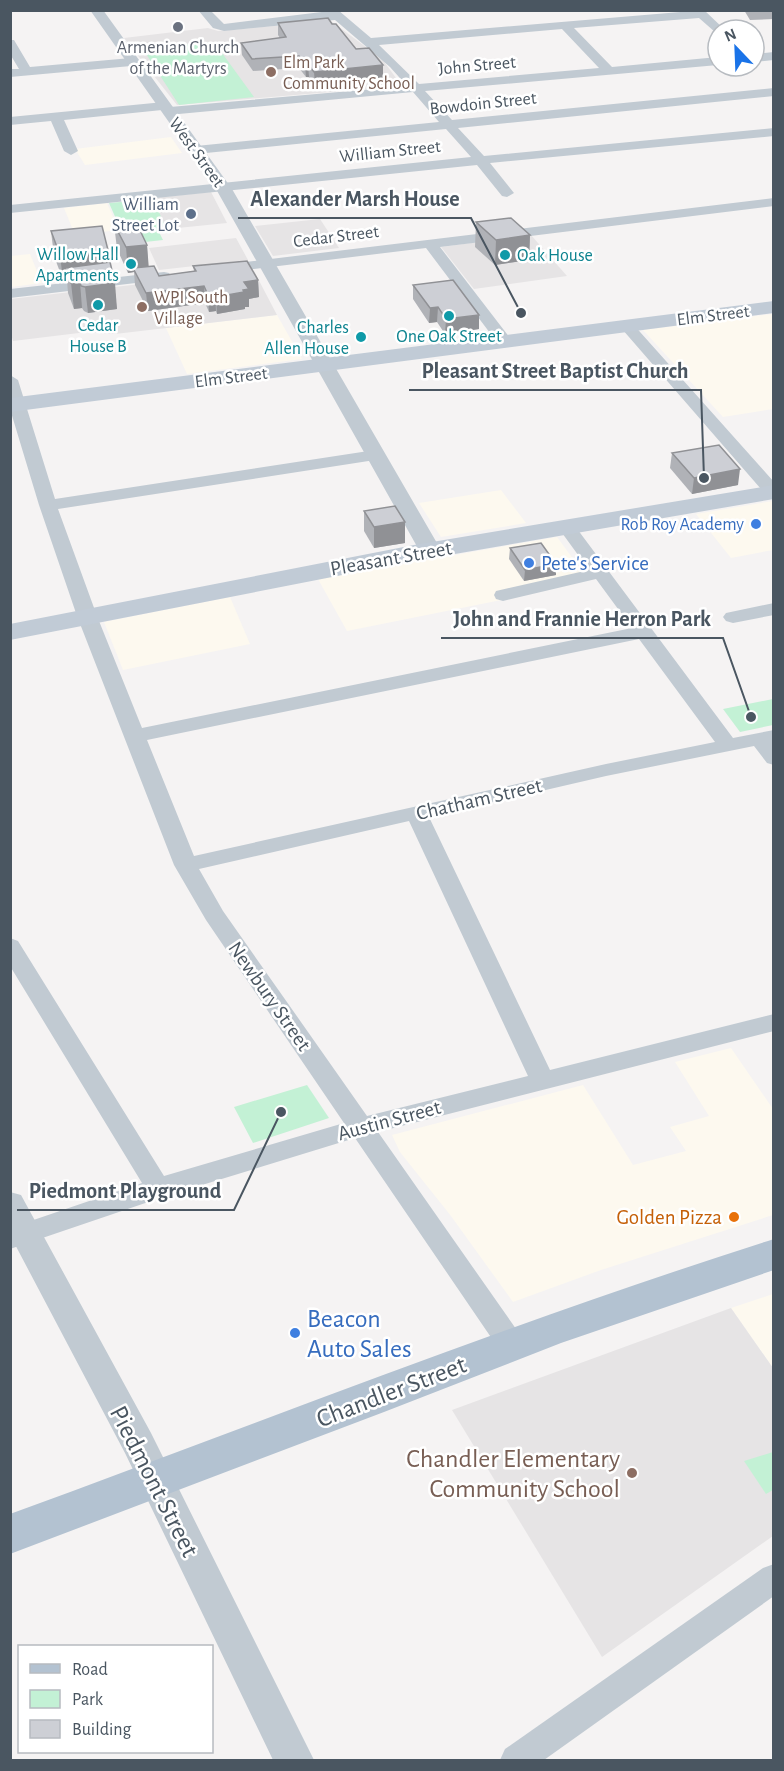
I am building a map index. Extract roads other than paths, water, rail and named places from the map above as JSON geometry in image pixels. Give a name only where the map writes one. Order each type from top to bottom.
[{"type":"main road","name":"Elm Street","points":[[14,405],[774,307]]},
{"type":"main road","name":"Pleasant Street","points":[[10,632],[430,550],[773,492]]},
{"type":"main road","name":"Chandler Street","points":[[10,1534],[512,1344],[628,1302],[774,1254]]},
{"type":"street","name":"West Street","points":[[96,10],[131,62],[222,186],[430,550]]},
{"type":"street","points":[[203,10],[217,26],[224,28],[334,13],[417,88],[507,193]]},
{"type":"street","points":[[368,42],[699,12]]},
{"type":"street","points":[[564,26],[609,71]]},
{"type":"street","points":[[10,44],[27,72]]},
{"type":"street","points":[[10,73],[131,62]]},
{"type":"street","name":"John Street","points":[[10,121],[706,62]]},
{"type":"street","name":"Bowdoin Street","points":[[195,150],[774,92]]},
{"type":"street","points":[[56,117],[71,151]]},
{"type":"street","name":"William Street","points":[[10,209],[774,132]]},
{"type":"street","name":"Cedar Street","points":[[209,270],[774,202]]},
{"type":"street","points":[[431,244],[506,342]]},
{"type":"street","points":[[10,294],[177,274]]},
{"type":"street","points":[[627,326],[773,492]]},
{"type":"street","name":"Newbury Street","points":[[10,380],[14,405],[87,616],[185,866],[214,915],[512,1344]]},
{"type":"street","points":[[48,505],[375,455]]},
{"type":"street","points":[[566,526],[728,745]]},
{"type":"street","points":[[503,595],[600,573]]},
{"type":"street","points":[[733,616],[774,609]]},
{"type":"street","points":[[134,736],[643,632]]},
{"type":"street","points":[[766,738],[774,759]]},
{"type":"street","name":"Chatham Street","points":[[185,866],[416,813],[766,738]]},
{"type":"street","points":[[416,813],[542,1080]]},
{"type":"street","points":[[10,946],[158,1188]]},
{"type":"street","name":"Austin Street","points":[[16,1225],[158,1188],[361,1127],[774,1022]]},
{"type":"street","name":"Piedmont Street","points":[[16,1225],[156,1480],[263,1692],[294,1761]]},
{"type":"street","points":[[530,1757],[771,1584]]},
{"type":"place","name":"Armenian Church of the Martyrs","points":[[178,27]]},
{"type":"place","name":"Elm Park Community School","points":[[271,72]]},
{"type":"place","name":"William Street Lot","points":[[191,214]]},
{"type":"place","name":"Oak House","points":[[505,255]]},
{"type":"place","name":"Willow Hall Apartments","points":[[131,264]]},
{"type":"place","name":"Cedar House B","points":[[98,305]]},
{"type":"place","name":"WPI South Village","points":[[142,307]]},
{"type":"place","name":"Alexander Marsh House","points":[[521,313]]},
{"type":"place","name":"One Oak Street","points":[[449,316]]},
{"type":"place","name":"Charles Allen House","points":[[361,337]]},
{"type":"place","name":"Pleasant Street Baptist Church","points":[[704,478]]},
{"type":"place","name":"Rob Roy Academy","points":[[756,524]]},
{"type":"place","name":"Pete's Service","points":[[529,563]]},
{"type":"place","name":"John and Frannie Herron Park","points":[[751,717]]},
{"type":"place","name":"Piedmont Playground","points":[[281,1112]]},
{"type":"place","name":"Golden Pizza","points":[[734,1217]]},
{"type":"place","name":"Beacon Auto Sales","points":[[295,1333]]},
{"type":"place","name":"Chandler Elementary Community School","points":[[632,1473]]}]
